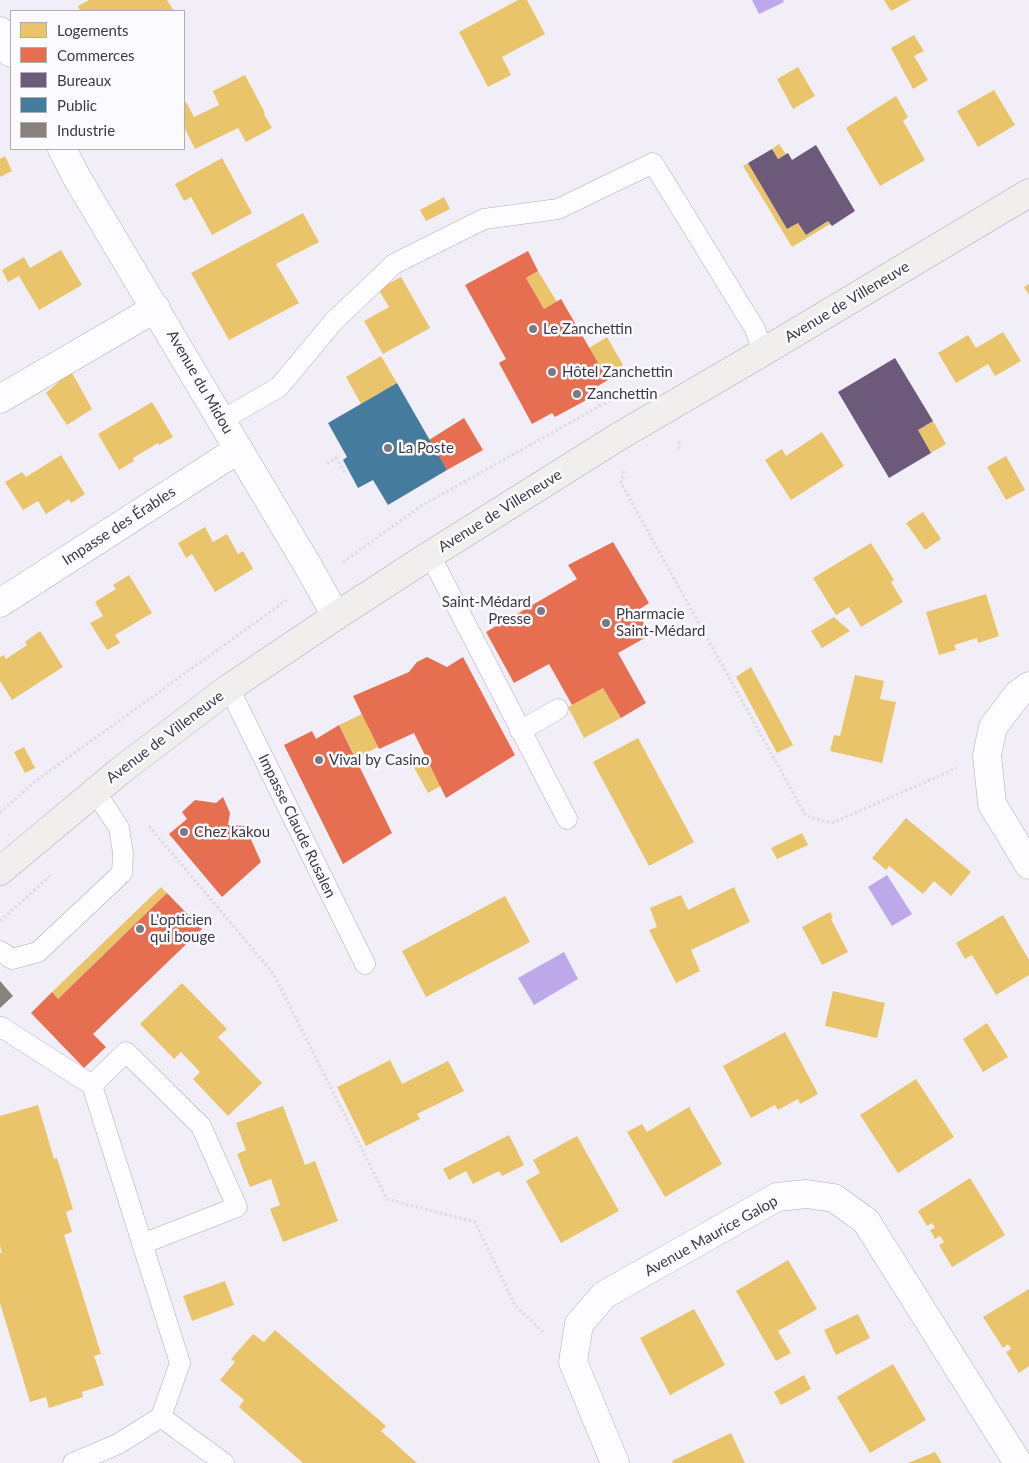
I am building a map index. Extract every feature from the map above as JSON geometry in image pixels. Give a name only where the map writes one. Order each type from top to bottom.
[{"type":"main road","name":"Avenue de Villeneuve","points":[[0,871],[95,791],[229,688],[336,616],[618,437],[1029,193]]},
{"type":"street","points":[[0,32],[10,51]]},
{"type":"street","name":"Avenue du Midou","points":[[63,150],[77,178],[239,448],[336,616]]},
{"type":"street","points":[[0,399],[156,308]]},
{"type":"street","name":"Impasse des Érables","points":[[0,603],[239,448]]},
{"type":"street","points":[[1029,686],[1018,694],[993,727],[987,755],[992,804],[1029,865]]},
{"type":"street","name":"Avenue Maurice Galop","points":[[573,1362],[579,1324],[604,1295],[777,1197],[806,1194],[834,1198],[866,1221],[1018,1463]]},
{"type":"street","points":[[573,1362],[615,1463]]},
{"type":"lane","points":[[222,420],[279,387],[334,321],[394,264],[484,219],[558,209],[653,163],[755,329],[763,352]]},
{"type":"lane","points":[[430,555],[567,819]]},
{"type":"lane","name":"Impasse Claude Rusalen","points":[[229,688],[365,964]]},
{"type":"lane","points":[[520,731],[558,709]]},
{"type":"lane","points":[[0,951],[12,959],[38,952],[122,873],[123,853],[118,828],[95,791]]},
{"type":"lane","points":[[0,1029],[2,1027],[92,1085],[180,1363],[161,1417],[118,1444],[74,1463]]},
{"type":"lane","points":[[92,1085],[126,1052],[201,1126],[237,1207],[142,1244]]},
{"type":"lane","points":[[161,1417],[224,1463]]},
{"type":"path","points":[[327,464],[336,458],[345,473]]},
{"type":"path","points":[[625,468],[621,483],[806,816],[832,822],[987,755]]},
{"type":"path","points":[[149,826],[273,973],[386,1198],[475,1222],[515,1305],[573,1362]]},
{"type":"shaded area","points":[[752,0],[783,0],[784,2],[759,14]]},
{"type":"shaded area","points":[[887,875],[912,914],[892,926],[868,887]]},
{"type":"shaded area","points":[[564,952],[578,979],[534,1005],[518,978]]},
{"type":"building: Logements","points":[[89,0],[167,0],[173,10],[80,10],[78,6]]},
{"type":"building: Logements","points":[[518,0],[527,0],[545,34],[502,57],[511,75],[488,87],[459,32]]},
{"type":"building: Logements","points":[[884,0],[911,0],[891,11]]},
{"type":"building: Logements","points":[[914,35],[924,51],[914,56],[928,80],[913,89],[891,48]]},
{"type":"building: Logements","points":[[798,67],[815,96],[793,109],[777,79]]},
{"type":"building: Logements","points":[[245,75],[272,128],[246,142],[238,128],[195,149],[185,129],[185,102],[194,117],[219,105],[213,91]]},
{"type":"building: Logements","points":[[994,90],[1015,125],[978,147],[957,111]]},
{"type":"building: Logements","points":[[896,96],[908,117],[903,121],[925,160],[880,186],[846,128]]},
{"type":"building: Logements","points":[[779,144],[786,154],[778,159],[772,149]]},
{"type":"building: Logements","points":[[5,156],[12,171],[0,177],[0,159]]},
{"type":"building: Logements","points":[[222,158],[252,213],[212,235],[191,197],[184,201],[175,184]]},
{"type":"building: Logements","points":[[748,163],[787,229],[798,223],[806,235],[828,221],[830,224],[792,247],[743,166]]},
{"type":"building: Logements","points":[[444,197],[450,209],[426,221],[420,210]]},
{"type":"building: Logements","points":[[303,213],[319,242],[276,264],[299,303],[229,340],[191,273]]},
{"type":"building: Logements","points":[[61,250],[82,285],[39,310],[19,276],[8,282],[2,270],[24,257],[30,268]]},
{"type":"building: Logements","points":[[538,271],[557,302],[544,309],[526,278]]},
{"type":"building: Logements","points":[[401,277],[430,328],[383,354],[364,321],[389,307],[378,289]]},
{"type":"building: Logements","points":[[1029,284],[1029,295],[1024,287]]},
{"type":"building: Logements","points":[[1003,332],[1021,361],[995,376],[988,364],[956,383],[938,353],[968,335],[976,348]]},
{"type":"building: Logements","points":[[607,337],[623,365],[605,375],[589,348]]},
{"type":"building: Logements","points":[[381,356],[397,383],[361,404],[346,377]]},
{"type":"building: Logements","points":[[71,371],[92,409],[67,425],[46,393]]},
{"type":"building: Logements","points":[[152,402],[173,437],[159,445],[158,443],[133,458],[134,461],[119,470],[98,434]]},
{"type":"building: Logements","points":[[933,421],[946,444],[931,453],[918,430]]},
{"type":"building: Logements","points":[[822,432],[844,466],[791,500],[765,460],[782,449],[786,456]]},
{"type":"building: Logements","points":[[61,455],[85,494],[71,503],[69,499],[46,514],[38,501],[23,510],[5,482],[22,472],[26,477]]},
{"type":"building: Logements","points":[[1006,456],[1025,490],[1006,500],[987,467]]},
{"type":"building: Logements","points":[[923,512],[941,539],[925,550],[906,523]]},
{"type":"building: Logements","points":[[205,527],[213,542],[227,534],[238,554],[243,551],[253,569],[215,592],[192,554],[186,558],[178,543]]},
{"type":"building: Logements","points":[[871,543],[894,580],[891,582],[903,602],[861,627],[849,607],[836,615],[813,578]]},
{"type":"building: Logements","points":[[129,575],[152,613],[115,635],[120,643],[107,650],[90,623],[103,616],[95,602],[116,589],[113,585]]},
{"type":"building: Logements","points":[[986,594],[999,636],[978,643],[977,638],[954,645],[956,650],[939,655],[926,612]]},
{"type":"building: Logements","points":[[834,617],[850,631],[822,648],[811,631]]},
{"type":"building: Logements","points":[[40,631],[63,667],[12,700],[0,681],[0,657],[4,655],[6,659],[27,645],[25,642]]},
{"type":"building: Logements","points":[[751,667],[793,745],[777,753],[736,677]]},
{"type":"building: Logements","points":[[855,675],[884,681],[880,699],[896,702],[882,763],[830,751],[834,735],[840,736]]},
{"type":"building: Logements","points":[[603,688],[621,718],[584,738],[568,707]]},
{"type":"building: Logements","points":[[362,714],[378,747],[356,758],[339,725]]},
{"type":"building: Logements","points":[[638,738],[694,842],[649,866],[593,762]]},
{"type":"building: Logements","points":[[24,747],[35,768],[25,773],[14,752]]},
{"type":"building: Logements","points":[[425,756],[441,786],[428,793],[412,764]]},
{"type":"building: Logements","points":[[906,818],[971,872],[951,896],[934,881],[923,894],[889,866],[886,870],[872,858]]},
{"type":"building: Logements","points":[[802,833],[808,845],[777,859],[771,848]]},
{"type":"building: Logements","points":[[161,887],[167,893],[58,999],[52,992]]},
{"type":"building: Logements","points":[[734,887],[750,922],[691,950],[700,971],[676,983],[649,930],[657,927],[650,908],[681,895],[688,910]]},
{"type":"building: Logements","points":[[505,896],[530,942],[426,997],[402,951]]},
{"type":"building: Logements","points":[[830,912],[833,918],[831,919],[848,952],[822,965],[802,927]]},
{"type":"building: Logements","points":[[1003,915],[1029,960],[1029,975],[996,995],[972,955],[965,959],[956,943]]},
{"type":"building: Logements","points":[[182,983],[227,1029],[218,1037],[262,1083],[228,1116],[193,1079],[200,1072],[181,1052],[174,1059],[140,1024]]},
{"type":"building: Logements","points":[[833,991],[885,1003],[877,1038],[825,1026]]},
{"type":"building: Logements","points":[[987,1023],[1008,1057],[983,1072],[963,1039]]},
{"type":"building: Logements","points":[[785,1032],[818,1094],[800,1104],[798,1099],[778,1110],[775,1105],[751,1118],[723,1066]]},
{"type":"building: Logements","points":[[390,1060],[402,1084],[448,1061],[464,1091],[417,1114],[420,1119],[366,1146],[337,1087]]},
{"type":"building: Logements","points":[[916,1079],[954,1137],[898,1173],[860,1115]]},
{"type":"building: Logements","points":[[38,1105],[54,1159],[57,1158],[73,1209],[66,1212],[72,1232],[64,1235],[101,1354],[94,1356],[104,1385],[82,1392],[83,1397],[49,1408],[46,1397],[30,1402],[0,1303],[0,1253],[2,1253],[0,1246],[0,1116]]},
{"type":"building: Logements","points":[[283,1106],[305,1165],[315,1161],[338,1221],[283,1242],[270,1209],[280,1205],[271,1179],[250,1187],[237,1154],[246,1150],[236,1123]]},
{"type":"building: Logements","points":[[689,1107],[722,1164],[665,1197],[627,1132],[642,1124],[647,1132]]},
{"type":"building: Logements","points":[[509,1135],[524,1165],[502,1176],[499,1171],[473,1184],[466,1171],[449,1180],[443,1169]]},
{"type":"building: Logements","points":[[577,1136],[619,1211],[561,1243],[526,1181],[540,1173],[533,1160]]},
{"type":"building: Logements","points":[[970,1178],[1005,1235],[952,1267],[939,1245],[944,1242],[940,1236],[935,1239],[930,1230],[935,1228],[932,1223],[927,1226],[918,1211]]},
{"type":"building: Logements","points":[[788,1260],[817,1309],[778,1331],[791,1353],[776,1361],[736,1291]]},
{"type":"building: Logements","points":[[225,1281],[234,1305],[192,1321],[183,1296]]},
{"type":"building: Logements","points":[[1029,1289],[1029,1366],[1019,1373],[1006,1352],[1011,1349],[1008,1344],[1003,1348],[983,1317]]},
{"type":"building: Logements","points":[[694,1309],[725,1365],[670,1395],[640,1338]]},
{"type":"building: Logements","points":[[858,1314],[870,1338],[836,1355],[824,1330]]},
{"type":"building: Logements","points":[[275,1330],[386,1426],[381,1431],[417,1463],[303,1463],[239,1407],[244,1400],[220,1380],[235,1362],[231,1359],[253,1334],[264,1342]]},
{"type":"building: Logements","points":[[893,1364],[926,1420],[870,1453],[837,1397]]},
{"type":"building: Logements","points":[[804,1375],[811,1389],[781,1405],[774,1392]]},
{"type":"building: Logements","points":[[731,1433],[745,1463],[673,1463],[672,1461]]},
{"type":"building: Logements","points":[[935,1452],[942,1463],[908,1463]]},
{"type":"building: Commerces","name":"Le Zanchettin","points":[[528,251],[538,271],[526,278],[544,309],[561,299],[608,380],[591,390],[594,396],[555,417],[552,413],[532,424],[499,363],[506,359],[465,285]]},
{"type":"building: Commerces","points":[[464,418],[483,450],[447,470],[429,440]]},
{"type":"building: Commerces","points":[[613,542],[649,603],[637,611],[650,635],[618,653],[646,703],[621,718],[603,688],[572,705],[549,664],[514,683],[486,632],[577,579],[568,565]]},
{"type":"building: Commerces","points":[[427,657],[447,667],[463,657],[515,755],[446,798],[414,733],[379,749],[353,696],[409,672],[417,662]]},
{"type":"building: Commerces","points":[[339,725],[392,833],[343,864],[284,745],[312,731],[316,739]]},
{"type":"building: Commerces","points":[[223,797],[230,813],[228,825],[245,826],[261,862],[222,897],[169,834],[187,819],[182,812],[195,800],[216,803]]},
{"type":"building: Commerces","points":[[167,893],[202,929],[93,1034],[106,1047],[84,1068],[31,1013],[52,992],[58,999]]},
{"type":"building: Bureaux","points":[[816,145],[855,211],[832,226],[828,221],[806,235],[798,223],[787,229],[748,163],[772,149],[778,159],[788,153],[792,160]]},
{"type":"building: Bureaux","points":[[895,358],[933,421],[918,430],[931,453],[889,478],[838,392]]},
{"type":"building: Public","name":"La Poste","points":[[397,383],[447,470],[388,505],[373,480],[358,488],[343,460],[347,457],[328,423]]},
{"type":"building: Industrie","points":[[0,981],[13,996],[0,1008]]},
{"type":"place","name":"Le Zanchettin","points":[[533,329]]},
{"type":"place","name":"Hôtel Zanchettin","points":[[552,372]]},
{"type":"place","name":"Zanchettin","points":[[577,394]]},
{"type":"place","name":"La Poste","points":[[388,448]]},
{"type":"place","name":"Saint-Médard Presse","points":[[541,611]]},
{"type":"place","name":"Pharmacie Saint-Médard","points":[[606,623]]},
{"type":"place","name":"Vival by Casino","points":[[319,760]]},
{"type":"place","name":"Chez kakou","points":[[184,832]]},
{"type":"place","name":"L'opticien qui bouge","points":[[140,929]]}]
